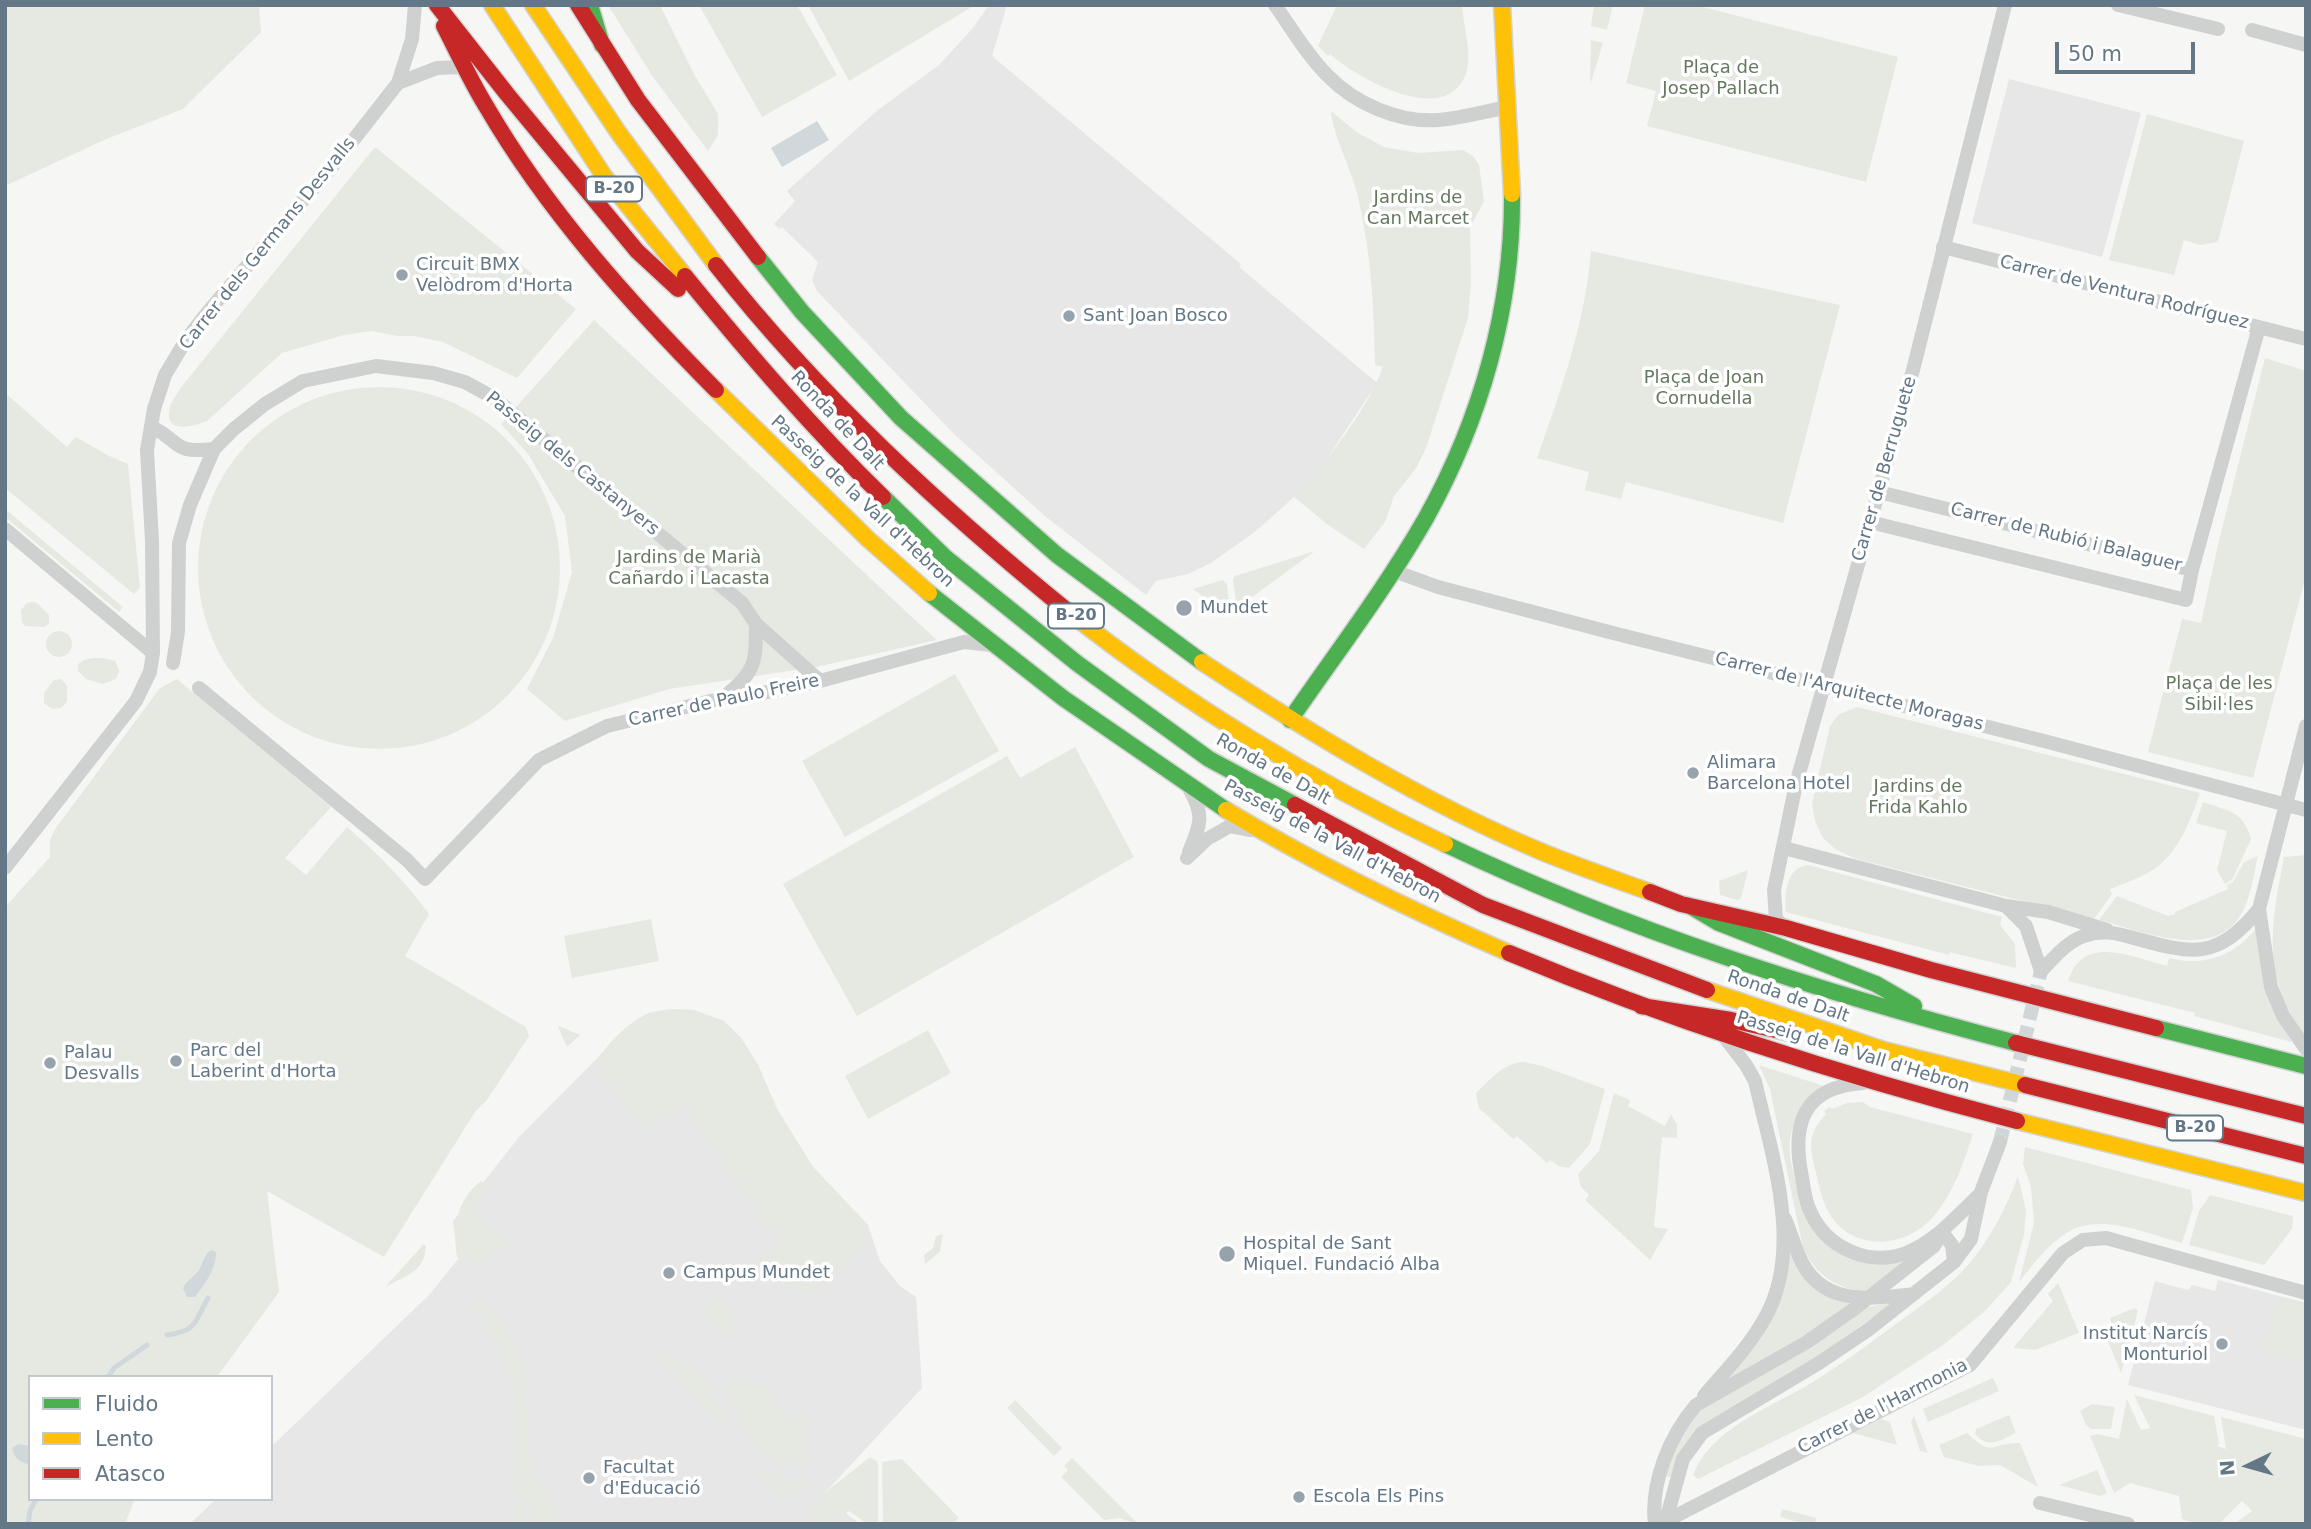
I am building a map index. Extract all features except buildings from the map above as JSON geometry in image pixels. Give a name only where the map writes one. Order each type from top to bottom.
[{"type":"main road","name":"Passeig de la Vall d'Hebron","points":[[435,5],[488,110],[542,190],[602,265],[701,378],[892,562],[1070,704],[1187,786],[1263,832],[1427,916],[1641,1006],[1875,1083],[2072,1136],[2306,1193]]},
{"type":"main road","points":[[435,5],[637,251],[754,361]]},
{"type":"main road","name":"Ronda de Dalt","points":[[492,5],[604,176],[754,361],[850,465],[946,558],[1078,664],[1209,759],[1483,905],[1666,976],[1884,1049],[2306,1156]]},
{"type":"main road","name":"Ronda de Dalt","points":[[533,5],[625,144],[686,226],[808,373],[875,442],[963,525],[1058,603],[1184,696],[1269,750],[1376,811],[1490,866],[1632,926],[1860,1000],[2086,1062],[2306,1115]]},
{"type":"main road","points":[[578,5],[638,100],[717,206],[802,312],[901,418],[1057,555],[1185,652],[1290,720],[1380,772],[1540,851],[1692,907],[1786,928],[1931,970],[2306,1066]]},
{"type":"main road","points":[[590,5],[602,45]]},
{"type":"main road","points":[[1290,720],[1394,571],[1421,526],[1462,445],[1488,369],[1503,302],[1511,228],[1513,173],[1502,5]]},
{"type":"main road","points":[[1692,907],[1719,923],[1876,984],[1946,1024]]},
{"type":"main road","points":[[1641,1006],[1884,1049]]},
{"type":"street","name":"Carrer dels Germans Desvalls","points":[[5,868],[136,701],[150,672],[153,653],[152,541],[147,450],[154,409],[165,375],[186,340],[395,89],[412,39],[415,5]]},
{"type":"street","points":[[1275,5],[1327,76],[1354,97],[1386,112],[1403,117],[1439,120],[1509,107]]},
{"type":"street","name":"Carrer de Berruguete","points":[[1786,928],[1776,919],[1774,890],[1796,784],[1918,351],[2005,5]]},
{"type":"street","points":[[2118,5],[2218,29]]},
{"type":"street","points":[[2252,30],[2306,45]]},
{"type":"street","name":"Carrer dels Germans Desvalls","points":[[395,89],[437,68],[464,67]]},
{"type":"street","name":"Carrer de Ventura Rodríguez","points":[[1943,247],[2306,339]]},
{"type":"street","points":[[2192,570],[2259,327]]},
{"type":"street","name":"Passeig dels Castanyers","points":[[173,663],[178,632],[179,543],[190,505],[214,449],[265,404],[303,381],[376,366],[433,373],[465,382],[494,398],[743,603],[756,624],[820,681]]},
{"type":"street","points":[[152,427],[163,433],[176,446],[186,450],[214,449]]},
{"type":"street","name":"Carrer de Rubió i Balaguer","points":[[1870,522],[2186,600],[2192,570],[1879,492]]},
{"type":"street","points":[[5,529],[153,653]]},
{"type":"street","name":"Carrer de l'Arquitecte Moragas","points":[[1394,571],[1438,587],[2306,810]]},
{"type":"street","points":[[723,698],[747,678],[756,654],[756,624]]},
{"type":"street","name":"Carrer de Paulo Freire","points":[[199,688],[407,860],[425,879],[539,760],[607,726],[723,698],[820,681],[964,642],[993,645]]},
{"type":"street","points":[[2306,726],[2259,909],[2271,987],[2283,1016],[2306,1049]]},
{"type":"street","points":[[1187,786],[1201,809],[1197,832],[1187,858],[1207,839],[1230,826],[1263,832]]},
{"type":"street","points":[[1784,848],[2006,906],[2048,912],[2175,949],[2209,948],[2230,939],[2240,932],[2259,909]]},
{"type":"street","points":[[2006,906],[2026,926],[2041,971],[2066,945],[2077,939],[2088,934],[2113,933]]},
{"type":"street","points":[[1721,1033],[1755,1081],[1783,1213],[1799,1256],[1814,1278],[1835,1292],[1866,1299],[1916,1294]]},
{"type":"street","points":[[1875,1083],[1845,1084],[1828,1092],[1809,1107],[1802,1118],[1796,1144],[1807,1205],[1826,1235],[1859,1255],[1884,1258],[1908,1252],[1942,1232],[1982,1192]]},
{"type":"street","points":[[1660,1522],[1683,1459],[1702,1433],[1819,1363],[1916,1294],[1954,1262],[1971,1239],[1982,1192],[2000,1142]]},
{"type":"street","points":[[1660,1522],[1653,1508],[1669,1445],[1685,1417],[1752,1338],[1773,1303],[1782,1270],[1783,1213]]},
{"type":"street","points":[[1942,1232],[1952,1245],[1954,1262]]},
{"type":"street","points":[[1696,1405],[1807,1342],[1934,1246],[1942,1232]]},
{"type":"street","name":"Carrer de l'Harmonia","points":[[1660,1522],[1970,1365],[2063,1253],[2083,1240],[2106,1238],[2306,1293]]},
{"type":"street","points":[[2039,1503],[2127,1524]]},
{"type":"shaded area","name":"Sant Joan Bosco","points":[[989,5],[1007,5],[992,56],[1241,264],[1239,267],[1377,383],[1326,460],[1294,497],[1256,531],[1211,563],[1188,574],[1156,581],[1146,595],[1045,516],[954,434],[817,291],[812,280],[818,262],[782,227],[780,229],[774,224],[795,201],[787,191],[878,110],[939,65],[973,28]]},
{"type":"shaded area","points":[[2009,79],[2141,113],[2102,257],[1972,223]]},
{"type":"shaded area","points":[[817,121],[829,140],[782,167],[771,148]]},
{"type":"shaded area","name":"Campus Mundet","points":[[672,1009],[694,1010],[724,1021],[741,1038],[758,1065],[777,1109],[813,1167],[868,1225],[880,1261],[900,1286],[916,1297],[922,1388],[823,1495],[860,1524],[190,1524],[214,1501],[273,1501],[273,1445],[430,1294],[458,1259],[453,1221],[519,1137],[632,1023],[649,1013]]},
{"type":"shaded area","points":[[211,1250],[216,1252],[216,1258],[209,1276],[195,1297],[187,1297],[183,1288],[199,1270]]},
{"type":"shaded area","name":"Institut Narcís Monturiol","points":[[2218,1280],[2306,1303],[2306,1430],[2128,1385],[2155,1281],[2188,1290],[2192,1285],[2215,1291]]},
{"type":"shaded area","points":[[18,1444],[28,1446],[28,1464],[16,1457],[12,1448]]},
{"type":"green space","points":[[5,5],[259,5],[261,32],[183,109],[104,140],[5,186]]},
{"type":"green space","points":[[608,5],[660,5],[694,74],[718,114],[718,135],[708,151],[653,77]]},
{"type":"green space","points":[[699,5],[797,5],[837,75],[762,117]]},
{"type":"green space","points":[[808,5],[975,5],[849,81]]},
{"type":"green space","points":[[1337,5],[1462,5],[1468,63],[1457,88],[1442,97],[1424,98],[1403,94],[1361,76],[1330,54],[1328,56],[1318,46]]},
{"type":"green space","points":[[1594,5],[1613,5],[1607,30],[1591,26]]},
{"type":"green space","name":"Plaça de Josep Pallach","points":[[1645,5],[1695,5],[1898,57],[1866,182],[1647,126],[1656,91],[1626,83]]},
{"type":"green space","points":[[1591,40],[1603,43],[1590,85]]},
{"type":"green space","name":"Jardins de Can Marcet","points":[[1331,111],[1358,133],[1384,147],[1418,153],[1463,150],[1473,156],[1479,165],[1484,201],[1470,228],[1471,284],[1468,318],[1426,448],[1417,467],[1394,496],[1385,522],[1364,549],[1328,525],[1294,497],[1332,452],[1355,419],[1383,367],[1375,365],[1371,279],[1362,215]]},
{"type":"green space","points":[[2147,114],[2244,141],[2218,242],[2200,245],[2184,240],[2174,275],[2109,260]]},
{"type":"green space","name":"Circuit BMX Velòdrom d'Horta","points":[[375,147],[576,309],[517,378],[443,342],[372,331],[344,335],[282,353],[208,420],[183,427],[172,423],[169,411],[179,390]]},
{"type":"green space","name":"Plaça de Joan Cornudella","points":[[1591,251],[1840,305],[1783,523],[1626,482],[1621,499],[1585,490],[1589,472],[1537,458],[1578,331]]},
{"type":"green space","name":"Jardins de Marià Cañardo i Lacasta","points":[[594,320],[937,640],[816,667],[669,689],[565,721],[527,689],[553,638],[572,572],[565,516],[528,454],[501,424]]},
{"type":"green space","name":"Plaça de les Sibil·les","points":[[2265,358],[2306,371],[2306,575],[2253,778],[2148,752],[2182,619],[2201,623]]},
{"type":"green space","points":[[379,387],[414,390],[448,401],[480,417],[507,440],[530,467],[546,499],[557,533],[560,568],[557,603],[546,637],[530,669],[507,696],[480,719],[448,735],[414,746],[379,749],[344,746],[310,735],[278,719],[251,696],[228,669],[212,637],[201,603],[198,568],[201,533],[212,499],[228,467],[251,440],[278,417],[310,401],[344,390]]},
{"type":"green space","points":[[5,393],[67,447],[76,437],[128,464],[140,588],[134,594],[5,488]]},
{"type":"green space","points":[[5,509],[123,607],[119,612],[5,517]]},
{"type":"green space","points":[[1315,551],[1237,608],[1233,579],[1235,576]]},
{"type":"green space","points":[[1223,580],[1227,584],[1228,615],[1193,589]]},
{"type":"green space","points":[[27,603],[37,603],[49,615],[49,623],[45,627],[25,626],[22,622],[21,610]]},
{"type":"green space","points":[[59,631],[68,635],[72,644],[68,653],[59,657],[50,653],[46,644],[50,635]]},
{"type":"green space","points":[[93,658],[115,661],[119,671],[116,679],[103,684],[86,679],[78,671],[78,664]]},
{"type":"green space","points":[[955,674],[999,751],[845,837],[802,761]]},
{"type":"green space","points":[[61,679],[67,686],[67,702],[61,708],[52,709],[44,703],[44,693],[54,680]]},
{"type":"green space","name":"Parc del Laberint d'Horta","points":[[177,679],[331,807],[285,858],[306,875],[347,827],[391,868],[429,914],[405,956],[526,1027],[529,1036],[487,1100],[475,1112],[384,1257],[267,1191],[279,1292],[218,1375],[28,1375],[28,1501],[134,1501],[125,1524],[5,1524],[5,904],[7,905],[50,857],[50,840],[55,829],[160,688]]},
{"type":"green space","name":"Jardins de Frida Kahlo","points":[[1857,707],[2200,793],[2174,850],[2148,873],[2110,889],[2112,894],[2094,919],[1856,859],[1835,849],[1823,838],[1815,821],[1812,803],[1830,726],[1838,715]]},
{"type":"green space","points":[[1075,747],[1134,857],[857,1016],[783,884],[1007,756],[1020,778]]},
{"type":"green space","points":[[2203,802],[2234,813],[2244,823],[2251,839],[2232,880],[2225,884],[2217,870],[2227,831],[2196,823]]},
{"type":"green space","points":[[2306,855],[2306,1036],[2301,1035],[2280,989],[2275,968],[2273,928],[2284,857]]},
{"type":"green space","points":[[2258,856],[2246,904],[2235,923],[2220,934],[2181,940],[2159,937],[2099,920],[2117,896],[2168,916],[2175,914],[2228,889],[2227,885],[2233,882],[2244,862]]},
{"type":"green space","points":[[1808,865],[2002,917],[2000,925],[2015,944],[2016,968],[1949,952],[1949,955],[1786,912],[1786,890],[1791,876],[1801,867]]},
{"type":"green space","points":[[1748,870],[1741,898],[1737,900],[1720,895],[1719,881]]},
{"type":"green space","points":[[651,919],[659,961],[572,978],[564,936]]},
{"type":"green space","points":[[2256,929],[2281,1023],[2292,1042],[2194,1016],[2195,1013],[2068,981],[2075,966],[2085,957],[2097,953],[2124,954],[2167,966],[2169,958],[2194,961],[2217,957],[2238,946]]},
{"type":"green space","points":[[672,1009],[694,1010],[724,1021],[741,1038],[758,1065],[777,1109],[813,1167],[868,1225],[860,1251],[811,1292],[757,1276],[752,1269],[780,1243],[684,1104],[648,1129],[640,1127],[599,1069],[602,1054],[616,1036],[649,1013]]},
{"type":"green space","points":[[559,1026],[580,1035],[567,1047]]},
{"type":"green space","points":[[928,1030],[951,1073],[868,1119],[845,1076]]},
{"type":"green space","points":[[1524,1062],[1605,1089],[1590,1144],[1569,1168],[1558,1166],[1550,1160],[1547,1163],[1517,1136],[1513,1139],[1479,1108],[1476,1093],[1503,1069]]},
{"type":"green space","points":[[1759,1065],[1827,1087],[1794,1125],[1790,1138],[1792,1167],[1801,1197],[1819,1236],[1905,1262],[1864,1292],[1844,1287],[1827,1278],[1814,1266],[1803,1248],[1770,1089]]},
{"type":"green space","points":[[1614,1093],[1630,1100],[1628,1106],[1665,1126],[1671,1114],[1677,1125],[1677,1138],[1662,1137],[1654,1227],[1668,1229],[1650,1260],[1585,1200],[1589,1195],[1581,1187],[1578,1174],[1599,1151]]},
{"type":"green space","points":[[1863,1102],[1870,1107],[1973,1134],[1956,1179],[1938,1211],[1918,1230],[1890,1241],[1860,1239],[1836,1223],[1823,1200],[1812,1156],[1812,1135],[1826,1114],[1824,1111],[1847,1103]]},
{"type":"green space","points":[[2025,1147],[2191,1190],[2193,1208],[2182,1243],[2123,1226],[2092,1224],[2078,1227],[2052,1244],[2019,1282],[2034,1223],[2031,1187],[2023,1164]]},
{"type":"green space","points":[[2018,1176],[2026,1211],[2024,1235],[2011,1282],[1984,1312],[1943,1345],[1863,1397],[1698,1479],[1693,1475],[1713,1444],[1727,1432],[1833,1369],[1954,1279],[1969,1264],[1991,1233]]},
{"type":"green space","points":[[481,1181],[485,1183],[472,1213],[510,1241],[481,1266],[457,1257],[456,1225],[466,1197]]},
{"type":"green space","points":[[2210,1195],[2293,1216],[2292,1229],[2264,1265],[2189,1245],[2199,1211]]},
{"type":"green space","points":[[943,1234],[940,1252],[925,1264],[924,1255],[933,1248],[936,1236]]},
{"type":"green space","points":[[423,1245],[426,1245],[425,1254],[419,1267],[386,1286]]},
{"type":"green space","points":[[1788,1245],[1838,1300],[1850,1304],[1821,1326],[1724,1382],[1763,1332]]},
{"type":"green space","points":[[2058,1283],[2079,1333],[2035,1350],[2013,1348],[2053,1301],[2048,1294]]},
{"type":"green space","points":[[714,1296],[736,1322],[724,1333],[704,1309]]},
{"type":"green space","points":[[2279,1296],[2306,1303],[2306,1363],[2264,1353]]},
{"type":"green space","points":[[477,1301],[497,1318],[518,1353],[523,1372],[533,1469],[541,1490],[562,1521],[534,1524],[528,1506],[512,1484],[517,1436],[513,1389],[503,1359],[475,1305]]},
{"type":"green space","points":[[1893,1303],[1807,1364],[1711,1420],[1672,1477],[1665,1477],[1680,1434],[1703,1407],[1866,1307]]},
{"type":"green space","points":[[2135,1308],[2138,1311],[2121,1373],[2103,1329],[2112,1325],[2110,1318]]},
{"type":"green space","points":[[657,1351],[697,1372],[710,1391],[728,1431],[654,1352]]},
{"type":"green space","points":[[1993,1378],[1999,1391],[1928,1422],[1923,1409]]},
{"type":"green space","points":[[765,1382],[770,1398],[784,1414],[807,1421],[804,1468],[763,1453],[742,1425],[724,1385]]},
{"type":"green space","points":[[2134,1395],[2214,1416],[2219,1444],[2217,1446],[2226,1449],[2221,1417],[2306,1439],[2306,1523],[2234,1524],[2252,1511],[2242,1501],[2219,1524],[2198,1524],[2182,1519],[2179,1496],[2130,1483],[2114,1493],[2090,1436],[2097,1434],[2119,1439],[2127,1399],[2141,1430],[2150,1428]]},
{"type":"green space","points":[[1015,1400],[1062,1448],[1054,1456],[1007,1408]]},
{"type":"green space","points":[[2092,1404],[2115,1407],[2111,1429],[2091,1429],[2086,1425],[2080,1411]]},
{"type":"green space","points":[[2009,1415],[2016,1433],[1990,1443],[1975,1434],[1976,1429]]},
{"type":"green space","points":[[1914,1416],[1928,1453],[1920,1451],[1911,1422]]},
{"type":"green space","points":[[1881,1419],[1890,1422],[1897,1445],[1853,1433]]},
{"type":"green space","points":[[1967,1433],[1988,1447],[2020,1443],[2038,1487],[2000,1465],[1979,1466],[1944,1457],[1939,1445]]},
{"type":"green space","points":[[870,1457],[878,1462],[878,1524],[867,1524],[849,1511],[833,1521],[836,1524],[816,1524],[808,1506]]},
{"type":"green space","points":[[1072,1458],[1138,1524],[1119,1518],[1104,1520],[1061,1477],[1068,1470],[1064,1466]]},
{"type":"green space","points":[[902,1459],[959,1518],[952,1524],[883,1524],[882,1462]]},
{"type":"green space","points":[[756,1466],[811,1486],[780,1501]]},
{"type":"green space","points":[[2097,1470],[2107,1493],[2100,1496],[2059,1485]]},
{"type":"green space","points":[[516,1500],[529,1524],[514,1524]]},
{"type":"green space","points":[[1782,1509],[1816,1518],[1815,1524],[1780,1517]]},
{"type":"waterway","points":[[167,1335],[184,1331],[194,1324],[208,1298]]},
{"type":"waterway","points":[[109,1375],[114,1368],[147,1345]]},
{"type":"waterway","points":[[28,1524],[35,1501]]},
{"type":"tunnel","points":[[2000,1142],[2041,971]]},
{"type":"traffic: fast","points":[[590,5],[602,45]]},
{"type":"traffic: fast","points":[[1290,720],[1411,544],[1446,480],[1463,442],[1478,402],[1500,320],[1507,278],[1512,194]]},
{"type":"traffic: fast","points":[[758,257],[802,312],[901,418],[1057,555],[1202,662]]},
{"type":"traffic: fast","points":[[883,497],[946,558],[1078,664],[1209,759],[1295,805]]},
{"type":"traffic: fast","points":[[929,593],[1063,698],[1226,810]]},
{"type":"traffic: fast","points":[[1445,844],[1584,905],[1654,932],[1797,981],[2016,1043]]},
{"type":"traffic: fast","points":[[1692,907],[1719,923],[1876,984],[1914,1006]]},
{"type":"traffic: fast","points":[[2156,1028],[2306,1066]]},
{"type":"traffic: slow","points":[[492,5],[604,176],[685,276]]},
{"type":"traffic: slow","points":[[533,5],[618,132],[716,265]]},
{"type":"traffic: slow","points":[[1502,5],[1512,194]]},
{"type":"traffic: slow","points":[[716,390],[868,539],[929,593]]},
{"type":"traffic: slow","points":[[1070,613],[1158,678],[1251,739],[1348,795],[1445,844]]},
{"type":"traffic: slow","points":[[1202,662],[1325,740],[1409,788],[1540,851],[1650,892]]},
{"type":"traffic: slow","points":[[1226,810],[1365,886],[1509,953]]},
{"type":"traffic: slow","points":[[1707,990],[1884,1050],[2025,1085]]},
{"type":"traffic: slow","points":[[2017,1121],[2306,1193]]},
{"type":"traffic: jam","points":[[437,5],[637,251],[678,289]]},
{"type":"traffic: jam","points":[[578,5],[638,100],[758,257]]},
{"type":"traffic: jam","points":[[444,26],[475,86],[536,183],[622,290],[716,390]]},
{"type":"traffic: jam","points":[[716,265],[797,360],[883,449],[975,533],[1070,613]]},
{"type":"traffic: jam","points":[[685,276],[781,390],[883,497]]},
{"type":"traffic: jam","points":[[1295,805],[1483,905],[1707,990]]},
{"type":"traffic: jam","points":[[1650,892],[1681,904],[1786,928],[1931,970],[2156,1028]]},
{"type":"traffic: jam","points":[[1509,953],[1696,1025],[1823,1066],[2017,1121]]},
{"type":"traffic: jam","points":[[1641,1006],[1731,1020],[1794,1034]]},
{"type":"traffic: jam","points":[[2016,1043],[2306,1116]]},
{"type":"traffic: jam","points":[[2025,1085],[2306,1156]]},
{"type":"place","name":"Circuit BMX Velòdrom d'Horta","points":[[402,275]]},
{"type":"place","name":"Sant Joan Bosco","points":[[1069,316]]},
{"type":"place","name":"Mundet","points":[[1184,608]]},
{"type":"place","name":"Alimara Barcelona Hotel","points":[[1693,773]]},
{"type":"place","name":"Parc del Laberint d'Horta","points":[[176,1061]]},
{"type":"place","name":"Palau Desvalls","points":[[50,1063]]},
{"type":"place","name":"Hospital de Sant Miquel. Fundació Alba","points":[[1227,1254]]},
{"type":"place","name":"Campus Mundet","points":[[669,1273]]},
{"type":"place","name":"Institut Narcís Monturiol","points":[[2222,1344]]},
{"type":"place","name":"Facultat d'Educació","points":[[589,1478]]},
{"type":"place","name":"Escola Els Pins","points":[[1299,1497]]}]
